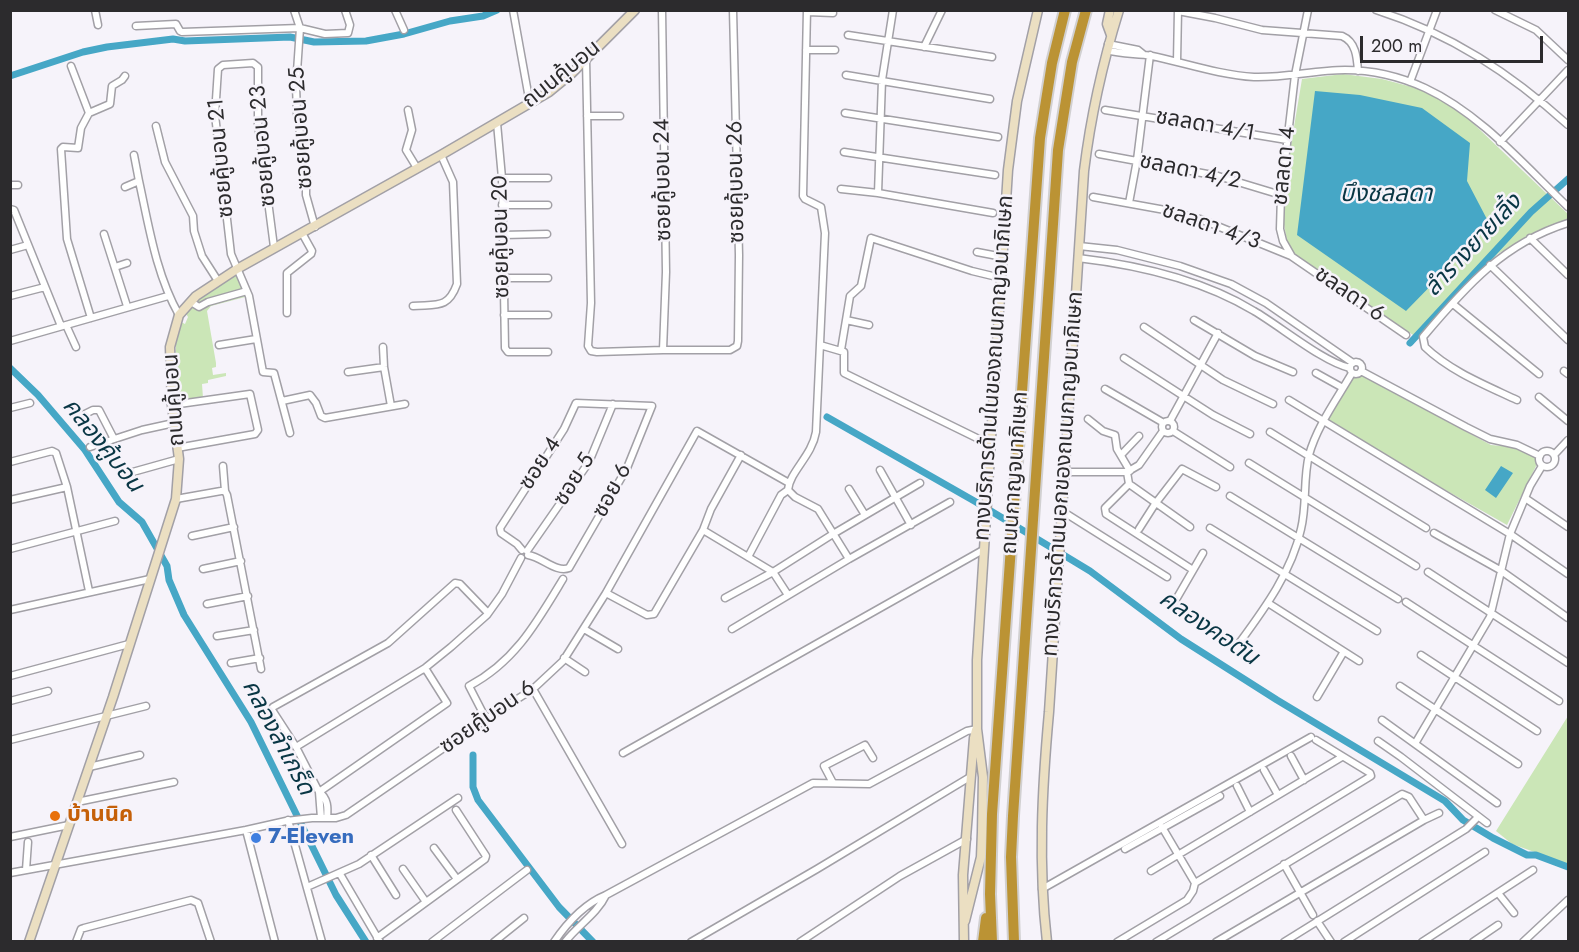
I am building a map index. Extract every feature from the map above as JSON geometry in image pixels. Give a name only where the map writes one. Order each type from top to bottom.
[{"type":"highway","name":"ถนนกาญจนาภิเษก","points":[[992,942],[990,894],[992,814],[1040,138],[1052,63],[1065,10]]},
{"type":"highway","name":"ถนนกาญจนาภิเษก","points":[[1014,942],[1011,857],[1013,816],[1058,150],[1065,100],[1086,10]]},
{"type":"highway","points":[[983,942],[990,894]]},
{"type":"highway","points":[[1013,919],[1020,933],[1021,942]]},
{"type":"main road","name":"ถนนคู้บอน","points":[[29,942],[89,767],[176,499],[179,459],[172,405],[170,347],[179,315],[191,302],[237,268],[530,104],[556,86],[635,10]]},
{"type":"main road","name":"ทางบริการด้านในของถนนกาญจนาภิเษก","points":[[965,921],[981,857],[983,777],[977,729],[977,660],[1008,170],[1017,101],[1038,10]]},
{"type":"main road","points":[[1109,43],[1107,24],[1110,10]]},
{"type":"main road","name":"ทางบริการด้านนอกของถนนกาญจนาภิเษก","points":[[1047,942],[1042,889],[1043,788],[1078,258],[1089,126],[1098,79],[1119,10]]},
{"type":"main road","name":"ทางบริการด้านในของถนนกาญจนาภิเษก","points":[[964,942],[965,921],[962,897],[970,777],[977,729]]},
{"type":"main road","points":[[965,855],[969,866],[975,866],[981,857]]},
{"type":"street","points":[[95,10],[98,25]]},
{"type":"street","points":[[294,10],[300,28]]},
{"type":"street","points":[[136,26],[176,24],[182,32],[300,28],[325,34],[348,33],[350,25],[345,10]]},
{"type":"street","points":[[395,10],[404,30]]},
{"type":"street","points":[[513,10],[530,104]]},
{"type":"street","name":"ซอยคู้บอน 24","points":[[662,10],[666,272],[663,350]]},
{"type":"street","name":"ซอยคู้บอน 26","points":[[663,350],[730,350],[737,346],[739,255],[733,10]]},
{"type":"street","points":[[878,193],[882,80],[893,10]]},
{"type":"street","points":[[924,47],[942,10]]},
{"type":"street","name":"ชลลดา 4","points":[[1291,256],[1280,229],[1281,195],[1295,75],[1308,10]]},
{"type":"street","points":[[1376,10],[1430,30],[1498,69],[1569,125]]},
{"type":"street","points":[[1410,82],[1437,10]]},
{"type":"street","points":[[1495,10],[1536,30],[1569,60]]},
{"type":"street","points":[[748,557],[781,495],[814,444],[825,234],[821,207],[803,196],[807,11],[833,14]]},
{"type":"street","points":[[1177,62],[1178,11],[1262,30],[1304,35],[1335,35],[1347,38],[1355,49],[1358,71]]},
{"type":"street","name":"ซอยคู้บอน 25","points":[[300,28],[296,86],[298,124],[306,175],[306,195],[315,226]]},
{"type":"street","points":[[848,35],[992,57]]},
{"type":"street","points":[[1109,43],[1126,54],[1147,55],[1239,75],[1270,77],[1339,70],[1358,71],[1410,82],[1460,108],[1569,207]]},
{"type":"street","points":[[806,50],[835,50]]},
{"type":"street","points":[[1129,203],[1143,116],[1147,55]]},
{"type":"street","points":[[586,59],[591,303],[588,346],[591,351],[597,352],[663,350]]},
{"type":"street","name":"ซอยคู้บอน 23","points":[[238,64],[253,63],[258,67],[258,124],[274,247]]},
{"type":"street","name":"ซอยคู้บอน 21","points":[[237,268],[231,254],[215,115],[218,69],[223,65],[238,64]]},
{"type":"street","points":[[71,66],[89,112]]},
{"type":"street","points":[[1500,142],[1569,70]]},
{"type":"street","points":[[846,75],[990,99]]},
{"type":"street","points":[[91,318],[67,239],[61,149],[63,147],[78,148],[81,128],[89,112],[111,104],[112,86],[125,76]]},
{"type":"street","points":[[408,110],[411,130],[406,150],[417,168]]},
{"type":"street","name":"ชลลดา 4/1","points":[[1105,110],[1287,140]]},
{"type":"street","points":[[845,113],[998,137]]},
{"type":"street","points":[[587,116],[621,116]]},
{"type":"street","name":"ซอยคู้บอน 20","points":[[497,123],[502,178],[505,351],[548,352]]},
{"type":"street","points":[[156,126],[165,162],[193,216],[195,234],[202,256],[218,281]]},
{"type":"street","points":[[844,152],[995,175]]},
{"type":"street","name":"ชลลดา 4/2","points":[[1099,153],[1218,176],[1281,195]]},
{"type":"street","points":[[134,155],[148,228],[168,296],[179,315]]},
{"type":"street","points":[[413,306],[443,304],[453,297],[457,284],[453,183],[441,155]]},
{"type":"street","points":[[502,178],[548,178]]},
{"type":"street","points":[[125,187],[139,181]]},
{"type":"street","points":[[10,185],[18,184]]},
{"type":"street","points":[[841,189],[878,193],[993,213]]},
{"type":"street","name":"ชลลดา 4/3","points":[[1093,197],[1200,219],[1291,256]]},
{"type":"street","points":[[502,206],[548,205]]},
{"type":"street","points":[[10,209],[14,210],[45,287],[76,347]]},
{"type":"street","points":[[1517,400],[1468,377],[1425,347],[1423,337],[1490,265],[1510,249],[1530,238],[1569,223]]},
{"type":"street","points":[[287,313],[287,273],[311,254],[311,248],[302,233]]},
{"type":"street","points":[[104,234],[127,306]]},
{"type":"street","points":[[503,235],[547,234]]},
{"type":"street","points":[[841,350],[850,296],[861,286],[871,238],[972,272],[1001,278]]},
{"type":"street","points":[[1530,238],[1569,274]]},
{"type":"street","points":[[1273,248],[1283,241]]},
{"type":"street","points":[[10,250],[28,245]]},
{"type":"street","points":[[1079,246],[1117,250],[1180,266],[1232,284],[1266,303],[1357,374],[1361,371]]},
{"type":"street","points":[[977,252],[1003,257]]},
{"type":"street","name":"ชลลดา 6","points":[[1291,256],[1406,335]]},
{"type":"street","points":[[1078,258],[1153,272],[1217,292],[1254,311],[1330,360],[1352,368]]},
{"type":"street","points":[[115,267],[127,263]]},
{"type":"street","points":[[1490,265],[1569,340]]},
{"type":"street","points":[[237,268],[247,291],[263,372],[274,373],[290,433]]},
{"type":"street","points":[[503,278],[548,278]]},
{"type":"street","points":[[10,296],[45,287]]},
{"type":"street","points":[[191,302],[199,307],[208,302],[247,291]]},
{"type":"street","points":[[10,341],[168,296]]},
{"type":"street","points":[[1453,304],[1539,374]]},
{"type":"street","points":[[504,315],[548,315]]},
{"type":"street","points":[[846,320],[868,325]]},
{"type":"street","points":[[1194,320],[1255,356],[1293,372]]},
{"type":"street","points":[[1144,327],[1233,386],[1273,404]]},
{"type":"street","points":[[1170,421],[1218,333]]},
{"type":"street","points":[[219,345],[256,339]]},
{"type":"street","points":[[820,345],[844,352],[844,373],[991,445]]},
{"type":"street","points":[[383,347],[391,406]]},
{"type":"street","points":[[1124,358],[1213,415],[1250,434]]},
{"type":"street","points":[[1240,642],[1286,573],[1299,538],[1305,510],[1304,497],[1309,454],[1352,368],[1358,362],[1361,365],[1361,371]]},
{"type":"street","points":[[348,372],[384,367]]},
{"type":"street","points":[[1361,371],[1490,439],[1517,445],[1540,456]]},
{"type":"street","points":[[1316,373],[1343,388]]},
{"type":"street","points":[[1105,389],[1162,422],[1170,421]]},
{"type":"street","points":[[172,405],[247,394],[252,396],[258,430],[255,434],[177,448]]},
{"type":"street","points":[[282,401],[310,395],[320,414],[325,418],[405,405]]},
{"type":"street","points":[[1539,398],[1569,421]]},
{"type":"street","points":[[1288,400],[1510,534],[1569,574]]},
{"type":"street","points":[[10,408],[30,403]]},
{"type":"street","name":"ซอย 4","points":[[526,552],[501,533],[500,528],[564,429],[576,403],[613,404]]},
{"type":"street","name":"ซอย 5","points":[[526,552],[589,462],[613,404]]},
{"type":"street","name":"ซอย 6","points":[[526,552],[558,568],[564,570],[569,568],[627,468],[652,408],[651,405],[613,404]]},
{"type":"street","points":[[77,418],[99,410],[114,440]]},
{"type":"street","points":[[1088,419],[1103,430],[1115,435],[1117,449],[1128,471],[1129,484],[1190,527]]},
{"type":"street","points":[[1170,421],[1174,424],[1173,431]]},
{"type":"street","points":[[1162,422],[1163,431]]},
{"type":"street","points":[[90,447],[142,430],[174,423]]},
{"type":"street","name":"ซอยคู้บอน 6","points":[[10,873],[292,820],[346,815],[533,689],[564,658],[606,593],[695,432],[698,431],[741,455],[788,487],[795,497],[818,509],[849,559]]},
{"type":"street","points":[[1065,472],[1128,471],[1139,465],[1163,431]]},
{"type":"street","points":[[1163,431],[1168,433],[1173,431],[1230,467]]},
{"type":"street","points":[[1270,432],[1426,528]]},
{"type":"street","points":[[1121,455],[1139,436]]},
{"type":"street","points":[[1554,455],[1546,451],[1540,456],[1539,462],[1547,468],[1553,465],[1554,455],[1569,440]]},
{"type":"street","points":[[10,462],[54,451],[67,487],[89,591]]},
{"type":"street","points":[[606,593],[651,616],[702,530],[741,455]]},
{"type":"street","points":[[123,475],[179,459]]},
{"type":"street","points":[[1249,463],[1416,566]]},
{"type":"street","points":[[223,466],[225,491],[241,561],[261,669]]},
{"type":"street","points":[[1416,742],[1492,613],[1510,534],[1542,466]]},
{"type":"street","points":[[1139,529],[1182,469],[1216,487]]},
{"type":"street","points":[[880,470],[911,525]]},
{"type":"street","points":[[725,598],[773,572],[920,483]]},
{"type":"street","points":[[1129,484],[1105,508],[1106,514],[1192,570]]},
{"type":"street","points":[[10,500],[67,487]]},
{"type":"street","points":[[849,489],[865,515]]},
{"type":"street","points":[[176,499],[225,491]]},
{"type":"street","points":[[1230,496],[1398,599]]},
{"type":"street","points":[[1525,498],[1569,527]]},
{"type":"street","points":[[732,629],[950,502]]},
{"type":"street","points":[[1062,511],[1167,577]]},
{"type":"street","points":[[10,549],[115,521]]},
{"type":"street","points":[[192,536],[234,527]]},
{"type":"street","points":[[1210,528],[1377,631]]},
{"type":"street","points":[[702,530],[773,572],[788,595]]},
{"type":"street","points":[[1434,533],[1500,570],[1569,618]]},
{"type":"street","points":[[623,753],[983,550]]},
{"type":"street","points":[[296,747],[425,668],[470,631],[488,613],[502,594],[521,558],[519,552],[526,552]]},
{"type":"street","points":[[1174,603],[1203,553]]},
{"type":"street","points":[[202,569],[241,561]]},
{"type":"street","points":[[1428,572],[1569,663]]},
{"type":"street","points":[[10,610],[150,579]]},
{"type":"street","points":[[486,719],[469,686],[493,673],[522,643],[563,579]]},
{"type":"street","points":[[324,818],[319,792],[296,747],[272,710],[273,706],[388,644],[455,583],[460,584],[488,613]]},
{"type":"street","points":[[207,604],[248,596]]},
{"type":"street","points":[[1406,602],[1559,701]]},
{"type":"street","points":[[1268,603],[1359,662]]},
{"type":"street","points":[[584,629],[618,649]]},
{"type":"street","points":[[217,636],[254,630]]},
{"type":"street","points":[[10,676],[129,644]]},
{"type":"street","points":[[1317,697],[1343,653]]},
{"type":"street","points":[[1421,655],[1537,730]]},
{"type":"street","points":[[231,663],[260,658]]},
{"type":"street","points":[[564,658],[585,672]]},
{"type":"street","points":[[319,792],[447,703],[425,668]]},
{"type":"street","points":[[1400,686],[1518,765]]},
{"type":"street","points":[[533,689],[622,844]]},
{"type":"street","points":[[10,701],[48,691]]},
{"type":"street","points":[[10,740],[146,706]]},
{"type":"street","points":[[1383,720],[1497,803]]},
{"type":"street","points":[[554,942],[567,923],[595,899],[813,783],[869,784],[967,731],[977,729]]},
{"type":"street","points":[[1042,889],[1313,738],[1370,772],[1371,776],[1195,883]]},
{"type":"street","points":[[1378,741],[1487,823]]},
{"type":"street","points":[[833,783],[824,765],[865,745],[873,758]]},
{"type":"street","points":[[89,767],[140,755]]},
{"type":"street","points":[[1291,756],[1304,780]]},
{"type":"street","points":[[1151,871],[1342,757]]},
{"type":"street","points":[[1264,771],[1278,795]]},
{"type":"street","points":[[691,942],[970,777]]},
{"type":"street","points":[[77,802],[174,782]]},
{"type":"street","points":[[1237,786],[1250,812]]},
{"type":"street","points":[[1156,942],[1402,794],[1409,797],[1424,820]]},
{"type":"street","points":[[1125,849],[1220,796]]},
{"type":"street","points":[[307,887],[339,874],[372,855],[458,798]]},
{"type":"street","points":[[339,874],[378,940],[486,858],[456,810]]},
{"type":"street","points":[[1216,942],[1299,891],[1439,813]]},
{"type":"street","points":[[1284,942],[1315,918],[1466,829],[1478,817]]},
{"type":"street","points":[[292,820],[322,942]]},
{"type":"street","points":[[10,837],[69,825]]},
{"type":"street","points":[[1117,942],[1187,900],[1193,891],[1195,883],[1162,827]]},
{"type":"street","points":[[246,830],[275,942]]},
{"type":"street","points":[[800,942],[900,876],[967,839]]},
{"type":"street","points":[[26,870],[28,842]]},
{"type":"street","points":[[434,848],[457,879]]},
{"type":"street","points":[[1344,942],[1485,852]]},
{"type":"street","points":[[372,855],[396,895]]},
{"type":"street","points":[[1284,864],[1331,942]]},
{"type":"street","points":[[403,868],[426,902]]},
{"type":"street","points":[[432,942],[527,870]]},
{"type":"street","points":[[1422,942],[1533,870]]},
{"type":"street","points":[[1498,893],[1514,913]]},
{"type":"street","points":[[565,942],[574,930],[601,906],[606,895]]},
{"type":"street","points":[[76,942],[81,929],[191,900],[198,903],[211,942]]},
{"type":"street","points":[[1523,942],[1569,900]]},
{"type":"street","points":[[498,941],[524,918]]},
{"type":"street","points":[[1473,942],[1498,925]]},
{"type":"green space","name":"บึงชลลดา","points":[[1343,74],[1382,79],[1427,91],[1455,106],[1568,214],[1568,220],[1499,253],[1468,280],[1419,339],[1289,252],[1283,219],[1288,163],[1302,79]]},
{"type":"green space","points":[[237,270],[249,296],[211,306],[207,311],[216,363],[216,367],[212,368],[213,375],[226,373],[226,376],[208,380],[208,383],[202,384],[203,398],[181,403],[176,362],[179,321],[185,324],[188,317],[185,312],[189,307]]},
{"type":"green space","points":[[1362,375],[1491,445],[1513,447],[1535,454],[1538,462],[1507,525],[1324,421],[1353,377]]},
{"type":"green space","points":[[1568,716],[1568,864],[1512,844],[1496,831]]},
{"type":"water","name":"บึงชลลดา","points":[[1315,91],[1360,95],[1422,108],[1470,143],[1467,181],[1490,225],[1406,311],[1297,235]]},
{"type":"water","points":[[1501,466],[1513,473],[1496,498],[1485,490]]},
{"type":"waterway","name":"คลองคู้บอน","points":[[10,76],[83,52],[107,47],[173,39],[185,41],[290,37],[314,42],[366,41],[404,34],[450,21],[483,16],[497,10]]},
{"type":"waterway","name":"ลำรางยายเลิ้ง","points":[[1410,343],[1531,212],[1568,179]]},
{"type":"waterway","name":"คลองลำเกร็ด","points":[[10,368],[38,395],[85,450],[119,502],[142,522],[167,566],[169,580],[184,615],[251,722],[336,895],[366,942]]},
{"type":"waterway","name":"คลองคอตัน","points":[[827,417],[976,502],[1090,571],[1181,639],[1445,801],[1463,820],[1527,855],[1536,855],[1568,867]]},
{"type":"waterway","points":[[473,755],[473,787],[478,800],[559,907],[593,942]]},
{"type":"place","name":"บ้านนิค","points":[[55,816]]},
{"type":"place","name":"7-Eleven","points":[[256,838]]}]
